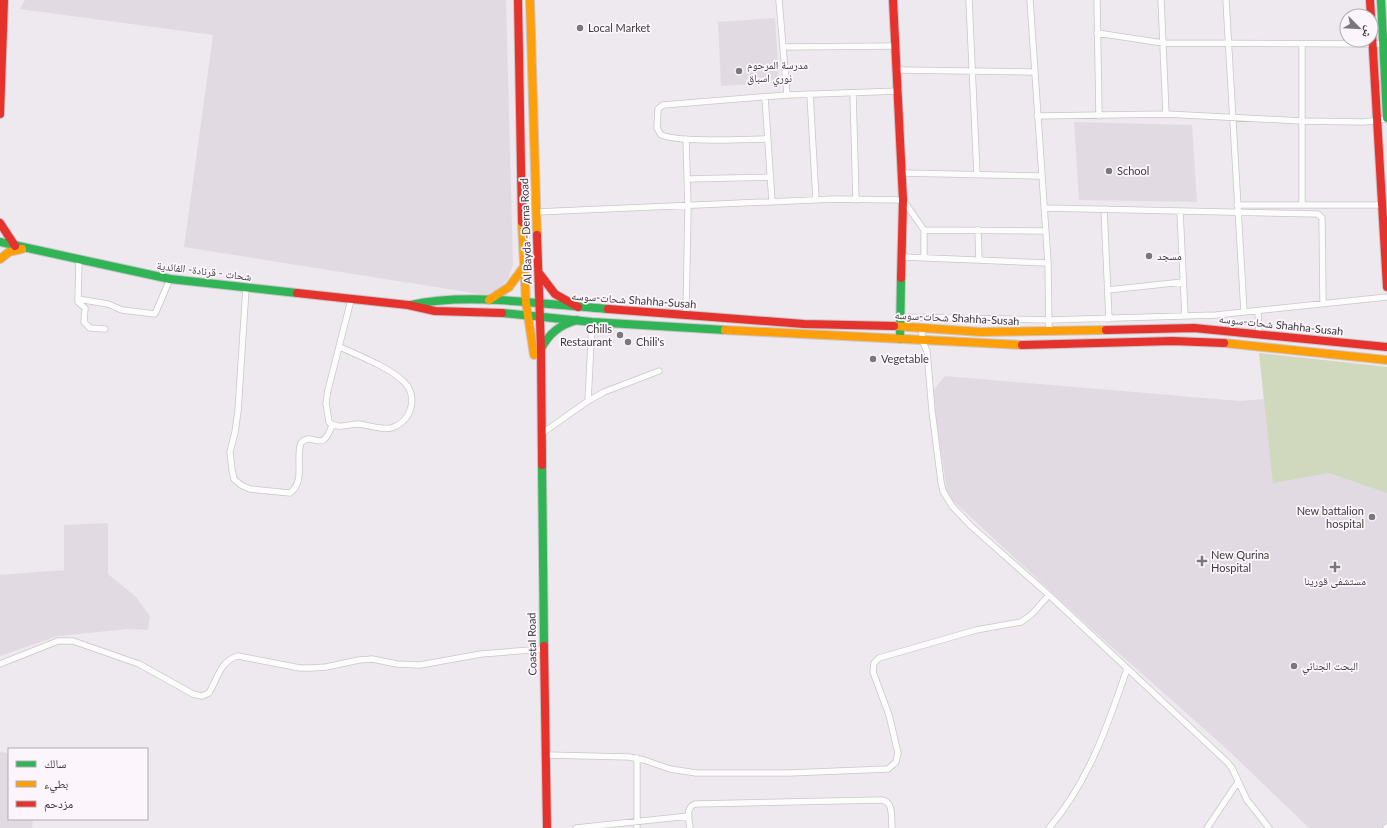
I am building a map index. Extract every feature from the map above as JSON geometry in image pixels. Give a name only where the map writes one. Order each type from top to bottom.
[{"type":"main road","points":[[0,114],[4,0]]},
{"type":"main road","name":"Al Bayda -Derna Road","points":[[518,0],[523,268],[526,303],[534,343],[537,436],[540,460]]},
{"type":"main road","name":"Al Bayda -Derna Road","points":[[530,0],[535,212],[541,349],[540,460]]},
{"type":"main road","points":[[893,0],[898,70],[903,200],[903,257],[900,339]]},
{"type":"main road","points":[[1381,0],[1387,119]]},
{"type":"main road","points":[[1373,48],[1377,121],[1384,187],[1382,205],[1387,287]]},
{"type":"main road","points":[[0,223],[15,246]]},
{"type":"main road","name":"شحات - قرنادة- الفائدية","points":[[0,242],[170,279],[351,300],[408,305]]},
{"type":"main road","points":[[0,259],[9,252],[24,248]]},
{"type":"main road","points":[[489,300],[509,287],[523,268]]},
{"type":"main road","points":[[538,272],[555,294],[578,307]]},
{"type":"main road","name":"شحات-سوسه Shahha-Susah","points":[[408,305],[428,301],[489,300],[804,324],[900,326],[922,329],[1049,332],[1186,328],[1259,334],[1387,348]]},
{"type":"main road","points":[[408,305],[435,310],[528,315],[592,322],[1020,346],[1207,341],[1387,360]]},
{"type":"main road","points":[[541,349],[546,338],[555,330],[569,322],[577,320]]},
{"type":"main road","name":"Coastal Road","points":[[540,460],[547,828]]},
{"type":"street","points":[[779,0],[787,95]]},
{"type":"street","points":[[969,0],[977,175]]},
{"type":"street","points":[[1030,0],[1048,263],[1049,332]]},
{"type":"street","points":[[1096,0],[1099,116]]},
{"type":"street","points":[[1161,0],[1166,114]]},
{"type":"street","points":[[1226,0],[1231,118],[1244,312]]},
{"type":"street","points":[[1097,33],[1163,43],[1339,44]]},
{"type":"street","points":[[1302,44],[1302,205]]},
{"type":"street","points":[[783,47],[896,46]]},
{"type":"street","points":[[898,70],[1035,72]]},
{"type":"street","points":[[768,139],[686,138],[661,135],[657,128],[657,112],[660,106],[787,95],[899,91]]},
{"type":"street","points":[[853,93],[856,200]]},
{"type":"street","points":[[810,94],[816,200]]},
{"type":"street","points":[[765,97],[772,202]]},
{"type":"street","points":[[1037,116],[1166,114],[1302,121],[1377,121],[1387,119]]},
{"type":"street","points":[[686,138],[688,206],[686,315]]},
{"type":"street","points":[[902,173],[1041,176]]},
{"type":"street","points":[[687,179],[770,178]]},
{"type":"street","points":[[535,212],[816,200],[903,200],[924,230],[924,258]]},
{"type":"street","points":[[1237,205],[1382,205]]},
{"type":"street","points":[[1044,208],[1313,214],[1321,216],[1323,302]]},
{"type":"street","points":[[1104,209],[1109,319]]},
{"type":"street","points":[[1180,211],[1185,316]]},
{"type":"street","points":[[924,230],[1046,231]]},
{"type":"street","points":[[978,230],[979,260]]},
{"type":"street","points":[[903,257],[1048,263]]},
{"type":"street","points":[[79,260],[78,299],[84,308],[84,322],[86,326],[104,329]]},
{"type":"street","points":[[78,299],[108,304],[122,310],[155,314],[170,279]]},
{"type":"street","points":[[1108,290],[1183,282]]},
{"type":"street","points":[[246,288],[238,411],[230,460],[234,479],[241,485],[250,489],[290,493],[296,486],[299,476],[301,444],[308,439],[324,440],[327,438],[332,425]]},
{"type":"street","points":[[901,317],[1050,320],[1185,316],[1258,311],[1323,302],[1387,297]]},
{"type":"street","points":[[340,347],[381,367],[404,382],[410,390],[412,404],[404,421],[391,428],[356,424],[336,426],[332,425],[326,416],[326,403],[351,300]]},
{"type":"street","points":[[1258,311],[1259,334]]},
{"type":"street","points":[[588,401],[592,322]]},
{"type":"street","points":[[922,329],[922,340],[927,351],[932,411],[941,482],[946,498],[970,526],[1049,595],[1127,670],[1227,762],[1232,768],[1247,800],[1269,828]]},
{"type":"street","points":[[541,434],[588,401],[604,392],[659,372]]},
{"type":"street","points":[[546,755],[637,758],[670,769],[696,773],[789,773],[888,769],[896,762],[898,753],[889,715],[873,672],[875,661],[879,658],[976,630],[1021,622],[1031,615],[1049,595]]},
{"type":"street","points":[[0,664],[58,641],[73,641],[109,655],[128,659],[193,694],[202,696],[209,693],[223,665],[230,658],[238,656],[300,668],[326,668],[358,660],[372,659],[397,664],[420,664],[481,654],[544,649]]},
{"type":"street","points":[[1049,828],[1082,780],[1108,724],[1127,670]]},
{"type":"street","points":[[637,758],[637,828]]},
{"type":"street","points":[[1207,828],[1238,782]]},
{"type":"street","points":[[690,828],[689,808],[696,804],[883,800],[890,806],[892,828]]},
{"type":"street","points":[[576,828],[689,816]]},
{"type":"shaded area","points":[[25,0],[506,0],[513,265],[508,279],[498,289],[486,295],[184,247],[213,35],[20,9]]},
{"type":"shaded area","points":[[775,18],[779,82],[721,86],[718,22]]},
{"type":"shaded area","points":[[1074,122],[1192,125],[1197,202],[1079,200]]},
{"type":"shaded area","name":"New Qurina Hospital","points":[[1259,353],[1387,367],[1387,828],[1309,828],[1230,752],[1085,623],[950,498],[947,491],[932,392],[945,376],[1240,401],[1264,399]]},
{"type":"shaded area","points":[[108,523],[108,574],[136,597],[150,616],[148,630],[128,629],[58,636],[0,656],[0,575],[64,570],[64,525]]},
{"type":"shaded area","points":[[0,752],[8,753],[8,820],[33,820],[32,828],[0,828]]},
{"type":"green space","points":[[1259,353],[1387,367],[1387,493],[1329,473],[1273,483]]},
{"type":"traffic: fast","points":[[1381,0],[1387,118]]},
{"type":"traffic: fast","points":[[0,242],[170,279],[297,293]]},
{"type":"traffic: fast","points":[[900,339],[901,278]]},
{"type":"traffic: fast","points":[[411,305],[433,301],[483,299],[608,309]]},
{"type":"traffic: fast","points":[[502,313],[592,322],[725,330]]},
{"type":"traffic: fast","points":[[541,349],[551,334],[565,324],[577,320]]},
{"type":"traffic: fast","points":[[542,465],[544,646]]},
{"type":"traffic: slow","points":[[530,0],[537,235]]},
{"type":"traffic: slow","points":[[522,222],[526,303],[534,355]]},
{"type":"traffic: slow","points":[[0,259],[9,252],[22,249]]},
{"type":"traffic: slow","points":[[489,300],[509,287],[523,268]]},
{"type":"traffic: slow","points":[[894,326],[981,332],[1106,330]]},
{"type":"traffic: slow","points":[[725,330],[1022,345]]},
{"type":"traffic: slow","points":[[1224,343],[1387,360]]},
{"type":"traffic: jam","points":[[0,114],[4,0]]},
{"type":"traffic: jam","points":[[518,0],[522,222]]},
{"type":"traffic: jam","points":[[893,0],[903,200],[901,278]]},
{"type":"traffic: jam","points":[[1370,0],[1387,287]]},
{"type":"traffic: jam","points":[[0,223],[15,246]]},
{"type":"traffic: jam","points":[[537,235],[541,349],[542,465]]},
{"type":"traffic: jam","points":[[539,273],[555,294],[578,307]]},
{"type":"traffic: jam","points":[[297,293],[408,305],[435,311],[502,313]]},
{"type":"traffic: jam","points":[[608,309],[804,324],[894,326]]},
{"type":"traffic: jam","points":[[1106,330],[1194,328],[1387,347]]},
{"type":"traffic: jam","points":[[1022,345],[1173,341],[1224,343]]},
{"type":"traffic: jam","points":[[544,646],[547,828]]},
{"type":"place","name":"Local Market","points":[[580,28]]},
{"type":"place","name":"مدرسة المرحوم نوري اسباق","points":[[739,71]]},
{"type":"place","name":"School","points":[[1109,171]]},
{"type":"place","name":"مسجد","points":[[1149,256]]},
{"type":"place","name":"Chills Restaurant","points":[[620,335]]},
{"type":"place","name":"Chili's","points":[[628,342]]},
{"type":"place","name":"Vegetable","points":[[873,359]]},
{"type":"place","name":"New battalion hospital","points":[[1372,517]]},
{"type":"place","name":"New Qurina Hospital","points":[[1202,561]]},
{"type":"place","name":"مستشفى قورينا","points":[[1335,567]]},
{"type":"place","name":"البحت الجنائي","points":[[1294,666]]}]
